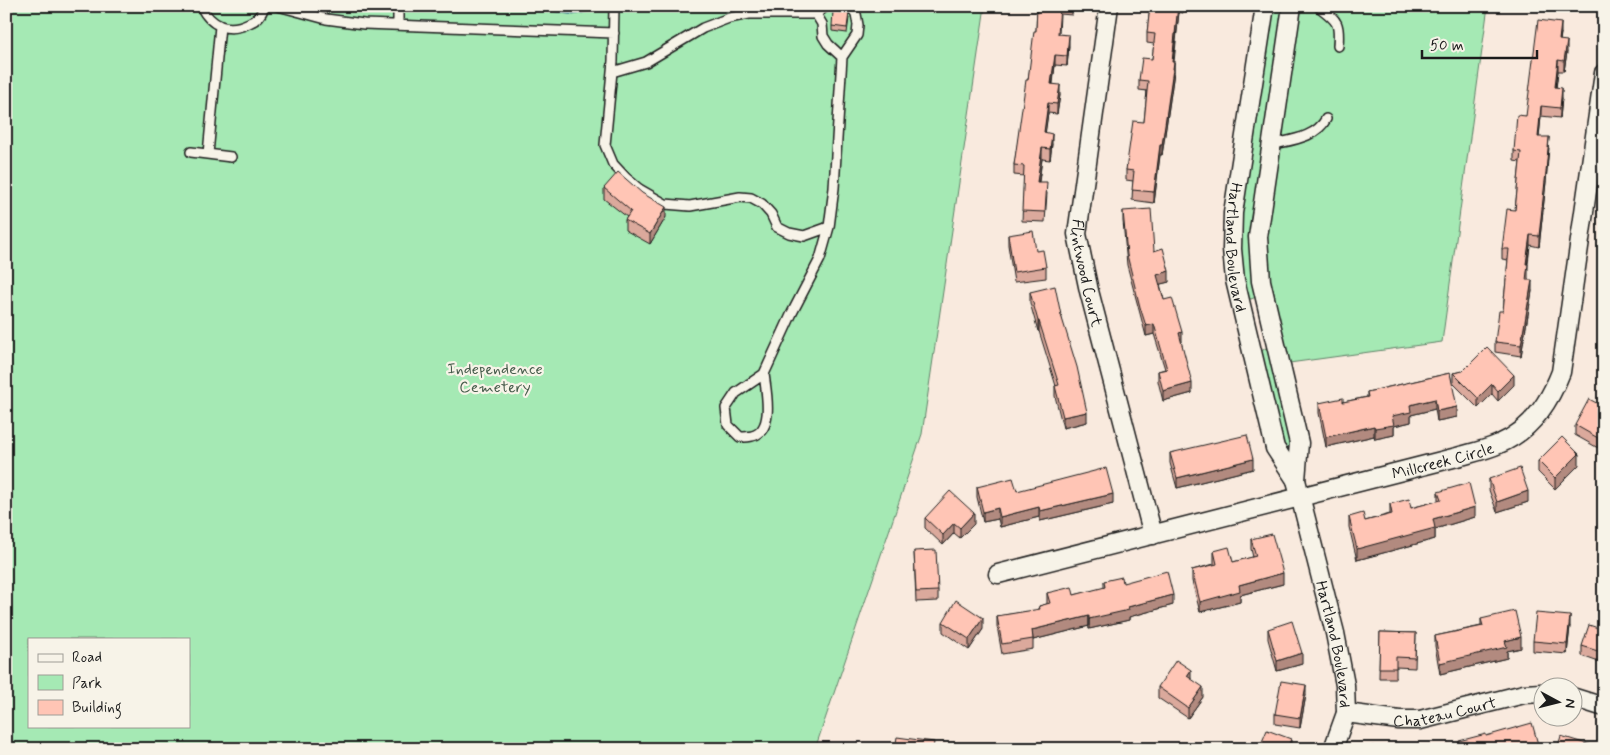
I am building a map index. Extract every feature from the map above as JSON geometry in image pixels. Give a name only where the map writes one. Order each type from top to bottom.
[{"type":"street","name":"Flintwood Court","points":[[1109,6],[1077,234],[1152,535]]},
{"type":"street","name":"Hartland Boulevard","points":[[1265,6],[1233,213],[1232,249],[1234,280],[1275,448],[1296,480]]},
{"type":"street","name":"Hartland Boulevard","points":[[1292,6],[1258,237],[1261,281],[1299,443],[1296,480],[1335,633],[1345,685],[1346,713],[1333,749]]},
{"type":"street","name":"Millcreek Circle","points":[[998,574],[1457,457],[1499,444],[1520,432],[1542,410],[1554,391],[1561,372],[1604,74]]},
{"type":"street","name":"Chateau Court","points":[[1346,713],[1399,720],[1420,720],[1532,694]]},
{"type":"street","points":[[1582,700],[1604,707]]},
{"type":"lane","points":[[201,6],[212,22],[231,29],[240,28],[255,20],[263,11],[264,6]]},
{"type":"lane","points":[[278,6],[326,19],[364,24],[614,33]]},
{"type":"lane","points":[[398,6],[398,25]]},
{"type":"lane","points":[[614,6],[612,72],[605,145],[613,164],[639,189],[665,204],[690,206],[740,197],[751,198],[762,204],[771,214],[777,227],[789,233],[804,236],[829,227]]},
{"type":"lane","points":[[612,72],[646,62],[703,28],[729,18],[749,14],[816,14],[826,6]]},
{"type":"lane","points":[[764,374],[736,393],[726,408],[728,425],[740,437],[754,436],[762,430],[768,415],[764,374],[820,258],[829,227],[834,188],[842,57],[857,35],[858,25],[856,14],[851,6]]},
{"type":"lane","points":[[1318,6],[1332,17],[1337,24],[1339,30],[1338,46]]},
{"type":"lane","points":[[816,14],[822,24],[823,36],[828,44],[842,57]]},
{"type":"lane","points":[[208,154],[220,26]]},
{"type":"lane","points":[[1272,145],[1304,137],[1319,128],[1326,119]]},
{"type":"lane","points":[[191,152],[231,157]]},
{"type":"green space","name":"Independence Cemetery","points":[[6,6],[985,6],[922,434],[815,749],[6,749]]},
{"type":"green space","points":[[1272,6],[1285,6],[1256,297],[1251,299],[1245,294],[1241,242],[1242,211]]},
{"type":"green space","points":[[1292,6],[1488,6],[1442,342],[1282,364],[1258,237]]},
{"type":"green space","points":[[1266,348],[1269,349],[1292,448],[1282,443],[1260,352]]},
{"type":"water","points":[[522,6],[605,6],[605,8],[573,15]]},
{"type":"building","points":[[1037,6],[1060,6],[1058,34],[1069,35],[1067,56],[1055,55],[1051,84],[1060,85],[1057,104],[1048,103],[1044,132],[1052,134],[1050,149],[1042,148],[1037,182],[1047,182],[1045,212],[1022,211],[1024,166],[1014,165],[1034,31],[1036,31]]},
{"type":"building","points":[[1150,6],[1178,6],[1172,62],[1174,62],[1154,192],[1132,190],[1134,171],[1126,170],[1133,121],[1144,122],[1148,81],[1139,80],[1142,58],[1152,59],[1155,34],[1147,33]]},
{"type":"building","points":[[833,11],[849,13],[847,28],[832,26]]},
{"type":"building","points":[[1538,20],[1561,23],[1559,40],[1567,41],[1564,61],[1558,60],[1555,87],[1562,88],[1560,108],[1541,106],[1538,137],[1549,137],[1539,236],[1530,235],[1526,264],[1528,264],[1526,280],[1532,280],[1521,345],[1495,342],[1499,311],[1503,311],[1509,249],[1502,249],[1507,209],[1515,210],[1521,152],[1514,151],[1517,115],[1526,116]]},
{"type":"building","points":[[618,172],[642,193],[666,207],[650,234],[625,220],[631,211],[604,188]]},
{"type":"building","points":[[1151,209],[1154,251],[1163,248],[1169,271],[1157,275],[1164,300],[1172,298],[1182,332],[1179,333],[1192,383],[1163,391],[1158,371],[1167,369],[1154,324],[1146,326],[1140,307],[1127,255],[1123,211]]},
{"type":"building","points":[[1033,231],[1036,251],[1043,250],[1046,267],[1014,272],[1008,235]]},
{"type":"building","points":[[1055,286],[1087,412],[1063,417],[1055,386],[1059,385],[1030,292]]},
{"type":"building","points":[[1604,338],[1604,357],[1600,356]]},
{"type":"building","points":[[1487,347],[1514,375],[1498,391],[1492,384],[1478,398],[1453,373],[1463,371]]},
{"type":"building","points":[[1450,373],[1457,407],[1437,411],[1435,399],[1410,405],[1411,412],[1392,416],[1394,425],[1375,428],[1374,426],[1326,437],[1319,403],[1343,398],[1343,402],[1368,397],[1367,392]]},
{"type":"building","points":[[1589,399],[1604,407],[1604,427],[1598,438],[1575,425]]},
{"type":"building","points":[[1247,435],[1253,459],[1177,478],[1170,453]]},
{"type":"building","points":[[1562,437],[1579,454],[1555,478],[1538,461]]},
{"type":"building","points":[[1106,468],[1113,494],[1040,511],[1039,507],[1000,517],[998,508],[983,512],[977,487],[1013,478],[1017,491]]},
{"type":"building","points":[[1520,468],[1528,491],[1497,502],[1489,479]]},
{"type":"building","points":[[1469,483],[1475,507],[1433,519],[1435,528],[1357,549],[1349,517],[1363,513],[1365,521],[1392,514],[1390,504],[1409,499],[1411,508],[1441,500],[1438,492]]},
{"type":"building","points":[[950,491],[974,513],[960,528],[954,523],[943,535],[925,518]]},
{"type":"building","points":[[1272,534],[1283,573],[1239,585],[1240,591],[1200,602],[1192,570],[1217,564],[1214,551],[1229,547],[1233,562],[1256,556],[1251,539]]},
{"type":"building","points":[[936,550],[938,591],[916,592],[914,551]]},
{"type":"building","points":[[1167,571],[1173,595],[1128,607],[1129,610],[1089,619],[1089,616],[1032,630],[1033,639],[1002,644],[997,616],[1040,609],[1039,606],[1050,603],[1047,593],[1072,587],[1074,595],[1105,587],[1104,581],[1122,577],[1123,583]]},
{"type":"building","points":[[956,600],[983,618],[969,639],[943,622]]},
{"type":"building","points":[[1515,611],[1521,637],[1505,641],[1507,647],[1440,663],[1435,636],[1483,626],[1481,619]]},
{"type":"building","points":[[1536,613],[1570,616],[1567,644],[1533,641]]},
{"type":"building","points":[[1292,621],[1302,653],[1277,661],[1268,629]]},
{"type":"building","points":[[1589,625],[1604,630],[1604,653],[1582,646]]},
{"type":"building","points":[[1380,632],[1416,633],[1415,658],[1396,657],[1396,668],[1379,668]]},
{"type":"building","points":[[1176,660],[1191,670],[1187,676],[1203,687],[1188,708],[1158,687]]},
{"type":"building","points":[[1281,681],[1306,685],[1300,718],[1275,714]]},
{"type":"building","points":[[1532,723],[1539,748],[1461,749],[1459,741],[1486,734],[1486,736]]},
{"type":"building","points":[[1267,730],[1291,739],[1287,749],[1259,749]]},
{"type":"building","points":[[1561,736],[1590,745],[1589,749],[1557,749]]},
{"type":"building","points":[[897,737],[934,742],[933,749],[895,749]]},
{"type":"building","points":[[1373,746],[1383,749],[1372,749]]}]
